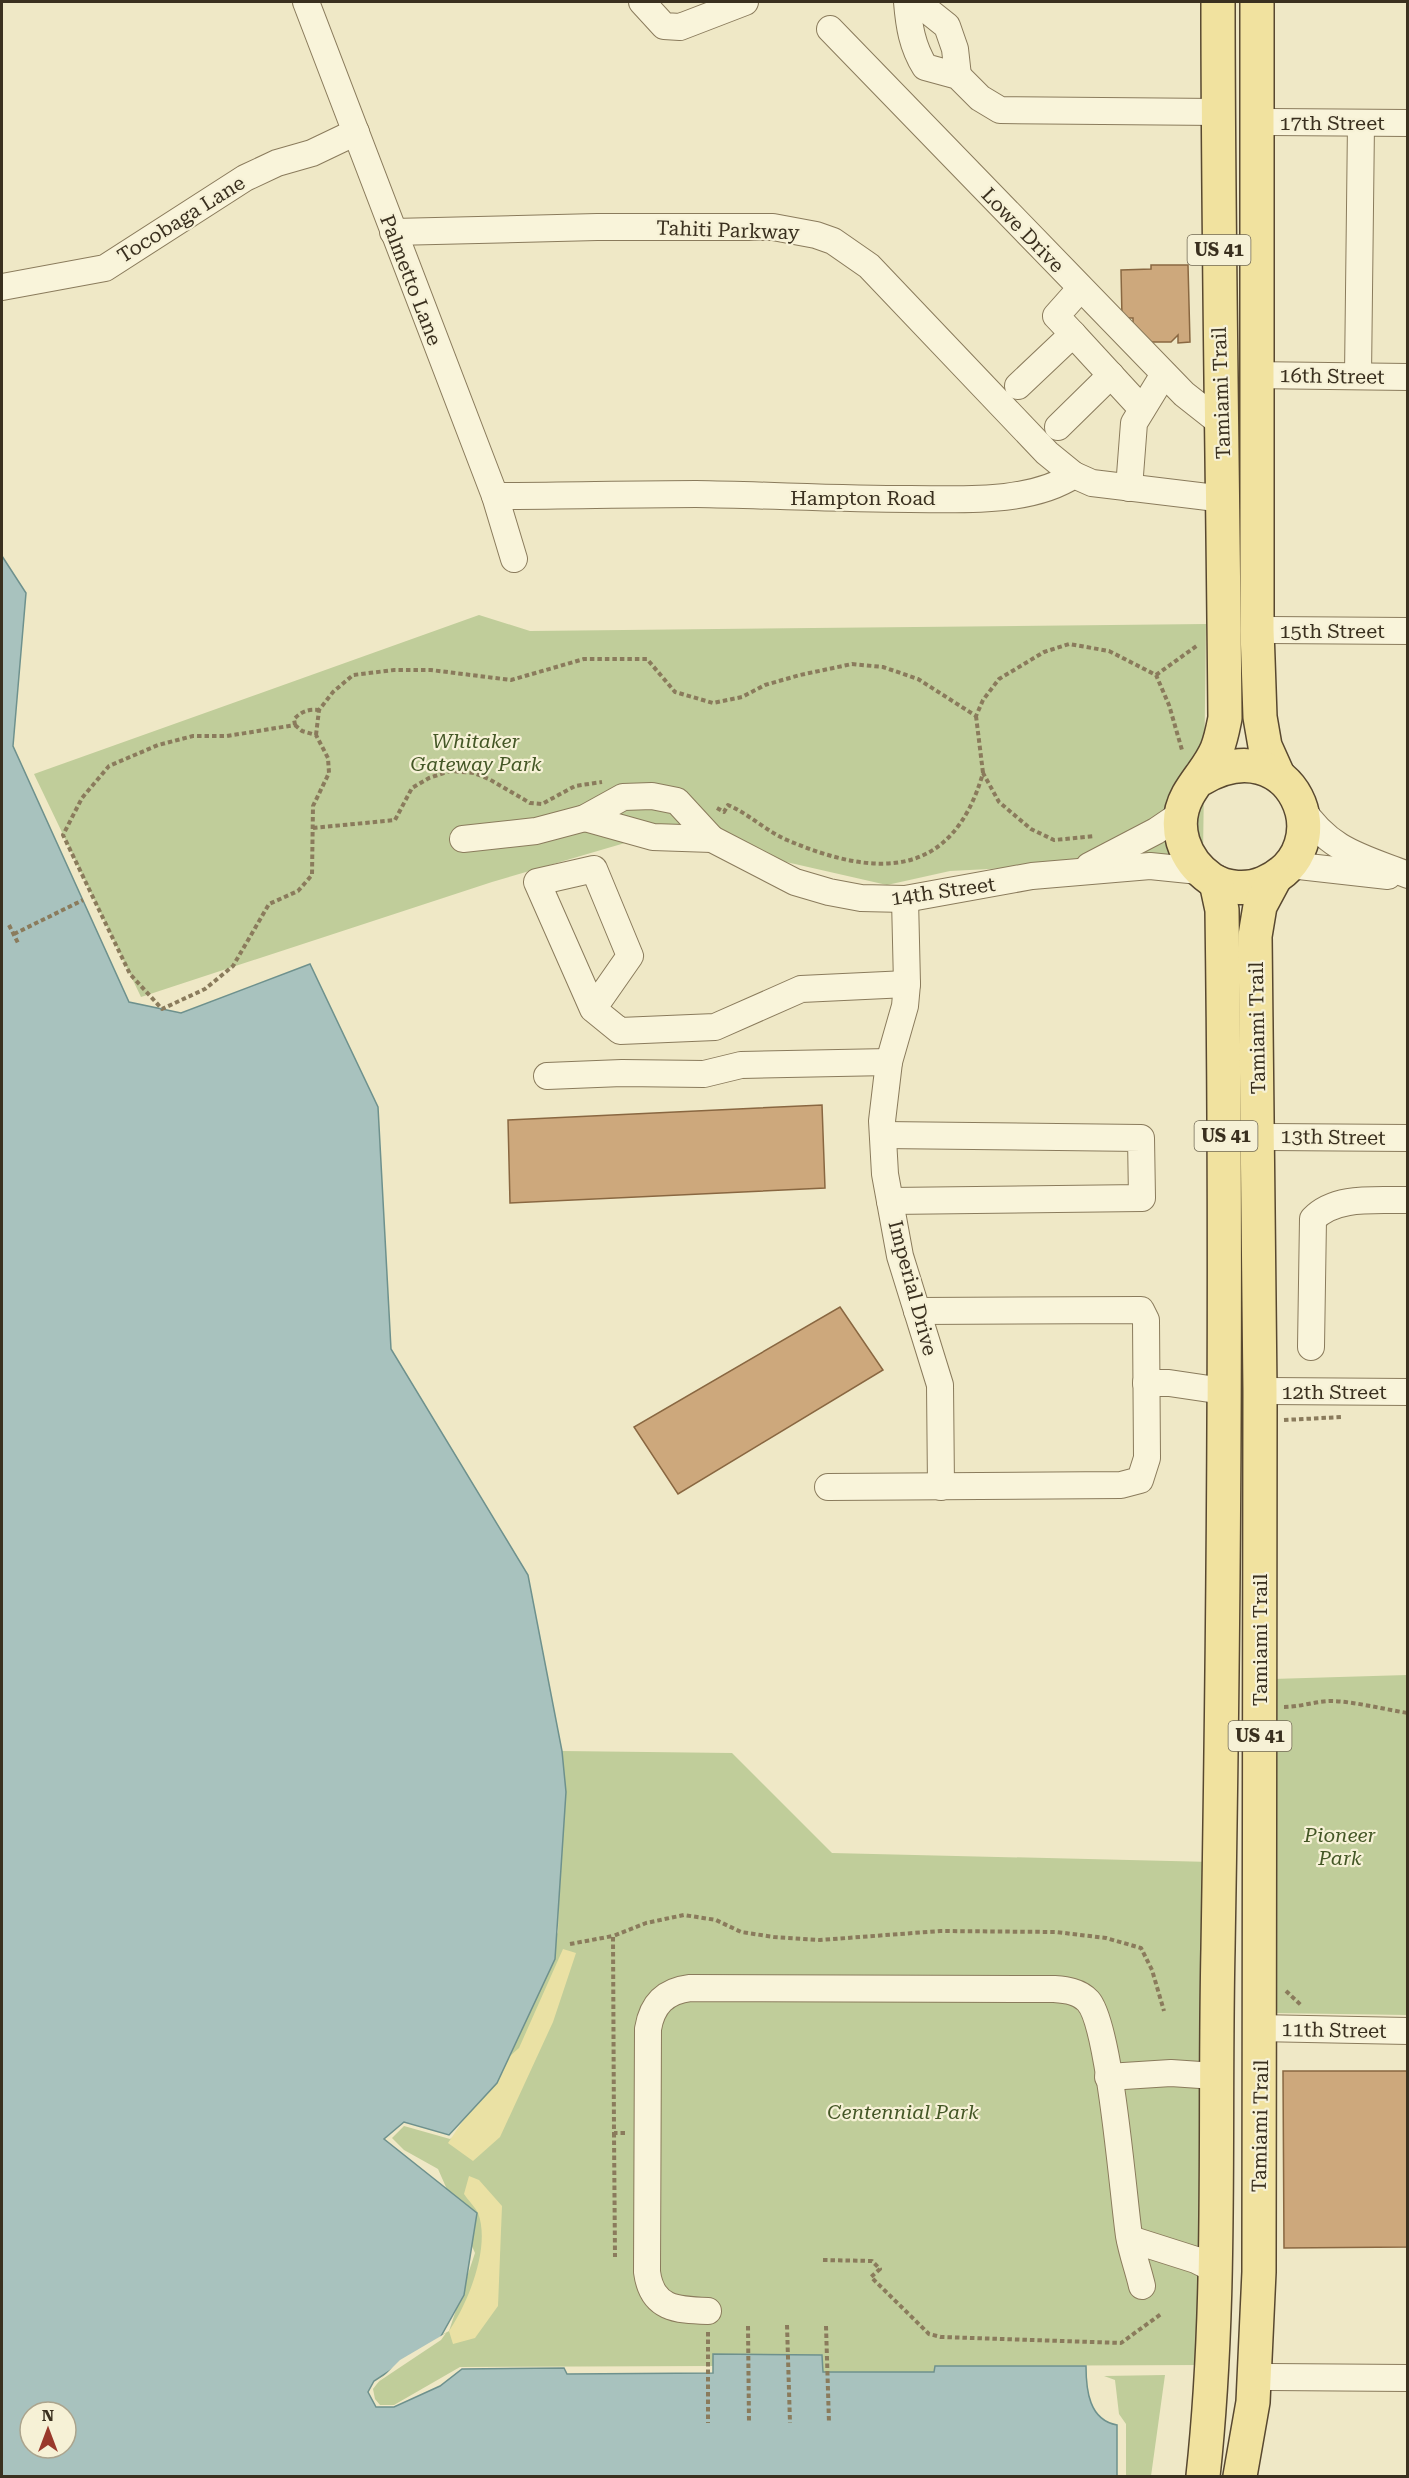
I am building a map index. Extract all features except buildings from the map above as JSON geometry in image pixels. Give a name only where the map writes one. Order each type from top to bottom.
[{"type":"main road","name":"Tamiami Trail","points":[[1203,2476],[1214,2358],[1216,2270],[1215,2076],[1222,1708],[1226,1138],[1222,910],[1208,876],[1187,854],[1181,834],[1181,814],[1188,795],[1201,779],[1218,747],[1225,718],[1218,2]]},
{"type":"main road","points":[[1246,2],[1257,34]]},
{"type":"main road","name":"Tamiami Trail","points":[[1240,2476],[1257,2341],[1261,2028],[1259,1137],[1255,936],[1260,906],[1300,847],[1304,828],[1302,807],[1292,789],[1278,775],[1265,746],[1260,717],[1257,630],[1257,2]]},
{"type":"main road","points":[[1218,112],[1238,153],[1239,230],[1257,338]]},
{"type":"main road","points":[[1224,499],[1240,512],[1245,525],[1244,610],[1251,626],[1257,630]]},
{"type":"main road","points":[[1201,779],[1219,768],[1239,764],[1260,766],[1278,775]]},
{"type":"main road","points":[[1208,876],[1236,888],[1257,886],[1283,871]]},
{"type":"main road","points":[[1222,1708],[1240,1771],[1238,2015],[1240,2022],[1245,2025],[1261,2028]]},
{"type":"main road","points":[[1215,2076],[1225,2087],[1237,2118],[1241,2259],[1257,2341]]},
{"type":"street","name":"Palmetto Lane","points":[[306,2],[495,496],[514,559]]},
{"type":"street","points":[[642,2],[664,26],[680,27],[745,2]]},
{"type":"street","points":[[907,2],[910,34],[916,53],[925,67],[958,76],[981,99],[1000,110],[1218,112]]},
{"type":"street","points":[[917,2],[947,26],[955,49],[958,76]]},
{"type":"street","name":"Lowe Drive","points":[[830,29],[1164,374],[1184,394],[1222,424]]},
{"type":"street","name":"17th Street","points":[[1257,122],[1407,123]]},
{"type":"street","points":[[1359,376],[1361,123]]},
{"type":"street","name":"Tocobaga Lane","points":[[2,287],[105,268],[245,178],[277,163],[312,153],[356,132]]},
{"type":"street","name":"Tahiti Parkway","points":[[393,232],[597,227],[772,227],[816,234],[833,242],[869,266],[1047,453],[1074,475]]},
{"type":"street","points":[[1080,289],[1056,316],[1142,409]]},
{"type":"street","points":[[1018,386],[1072,334]]},
{"type":"street","points":[[1129,488],[1134,423],[1164,374]]},
{"type":"street","points":[[1058,427],[1111,375]]},
{"type":"street","name":"16th Street","points":[[1257,375],[1407,377]]},
{"type":"street","points":[[1074,475],[1092,483],[1224,499]]},
{"type":"street","name":"Hampton Road","points":[[495,496],[697,494],[817,499],[959,498],[1020,493],[1059,485],[1074,475]]},
{"type":"street","name":"15th Street","points":[[1257,630],[1407,631]]},
{"type":"street","name":"14th Street","points":[[463,839],[520,834],[585,818],[623,797],[652,796],[669,798],[684,806],[712,839],[812,888],[861,898],[906,899],[1032,876],[1150,866],[1208,876]]},
{"type":"street","points":[[1302,807],[1316,829],[1344,849],[1407,876]]},
{"type":"street","name":"14th Street","points":[[1078,872],[1156,831],[1181,814]]},
{"type":"street","name":"14th Street","points":[[585,818],[653,837],[712,839]]},
{"type":"street","points":[[593,1009],[630,956],[594,869],[537,882],[593,1009],[620,1031],[715,1027],[801,989],[907,984]]},
{"type":"street","points":[[1283,871],[1407,876]]},
{"type":"street","name":"Imperial Drive","points":[[906,899],[907,984],[904,1006],[889,1062],[882,1121],[890,1201],[900,1256],[940,1385],[940,1487]]},
{"type":"street","points":[[547,1076],[622,1072],[704,1074],[741,1065],[889,1062]]},
{"type":"street","points":[[883,1135],[1141,1138],[1142,1198],[890,1201]]},
{"type":"street","name":"13th Street","points":[[1259,1137],[1407,1138]]},
{"type":"street","points":[[1311,1347],[1313,1219],[1330,1206],[1349,1202],[1407,1200]]},
{"type":"street","points":[[828,1487],[1121,1485],[1140,1480],[1147,1458],[1146,1320],[1141,1310],[917,1311]]},
{"type":"street","points":[[1146,1383],[1170,1383],[1223,1391]]},
{"type":"street","name":"12th Street","points":[[1260,1391],[1407,1392]]},
{"type":"street","points":[[708,2321],[656,2299],[649,2287],[647,2272],[646,2050],[650,2017],[656,2005],[670,1993],[690,1988],[1054,1989],[1074,1992],[1088,2001],[1097,2017],[1108,2078],[1130,2239],[1142,2286]]},
{"type":"street","name":"11th Street","points":[[1261,2028],[1407,2031]]},
{"type":"street","points":[[1108,2078],[1171,2073],[1215,2076]]},
{"type":"street","points":[[1130,2239],[1196,2260],[1216,2270]]},
{"type":"street","points":[[1254,2377],[1407,2378]]},
{"type":"path","points":[[1099,835],[1054,840],[1031,829],[999,802],[983,773],[976,717],[983,700],[999,679],[1044,652],[1069,644],[1109,651],[1156,675],[1169,705],[1182,750]]},
{"type":"path","points":[[1156,675],[1198,645]]},
{"type":"path","points":[[295,725],[227,736],[193,736],[158,745],[109,766],[82,798],[63,835],[130,974],[162,1009],[205,989],[233,966],[269,904],[298,891],[308,882],[312,871],[313,806],[329,773],[328,758],[316,735],[319,710],[333,692],[353,675],[394,670],[431,670],[511,680],[584,658],[647,658],[675,692],[713,703],[742,697],[765,685],[800,675],[852,664],[883,667],[918,679],[976,717]]},
{"type":"path","points":[[316,735],[302,731],[295,725],[294,719],[309,709],[319,710]]},
{"type":"path","points":[[313,828],[394,820],[412,788],[419,782],[450,771],[474,773],[530,803],[542,804],[575,786],[608,781]]},
{"type":"path","points":[[708,806],[724,812],[728,805],[785,839],[853,862],[896,863],[932,851],[953,836],[970,809],[983,773]]},
{"type":"path","points":[[14,934],[82,900]]},
{"type":"path","points":[[9,925],[18,943]]},
{"type":"path","points":[[1277,1707],[1300,1707],[1329,1701],[1407,1713]]},
{"type":"path","points":[[570,1944],[613,1936]]},
{"type":"path","points":[[1279,1983],[1305,2008]]},
{"type":"path","points":[[614,2133],[615,2257]]},
{"type":"path","points":[[823,2260],[872,2261],[880,2269],[871,2277],[929,2334],[941,2337],[1120,2343],[1161,2314]]},
{"type":"path","points":[[708,2321],[708,2423]]},
{"type":"path","points":[[786,2325],[790,2423]]},
{"type":"path","points":[[748,2326],[749,2423]]},
{"type":"path","points":[[826,2326],[829,2423]]},
{"type":"green space","name":"Whitaker Gateway Park","points":[[479,615],[530,631],[1206,624],[1203,858],[950,871],[887,885],[659,833],[492,882],[141,997],[34,774]]},
{"type":"green space","name":"Pioneer Park","points":[[1407,1675],[1407,2015],[1273,2013],[1272,1679]]},
{"type":"green space","name":"Centennial Park","points":[[562,1751],[732,1753],[832,1853],[1212,1862],[1203,2365],[935,2366],[935,2372],[823,2372],[822,2355],[714,2354],[713,2366],[460,2367],[394,2405],[380,2405],[375,2399],[373,2389],[380,2380],[408,2356],[449,2331],[475,2253],[438,2169],[404,2150],[392,2138],[404,2126],[450,2139],[467,2127],[558,1932]]},
{"type":"green space","points":[[1165,2375],[1151,2476],[1126,2476],[1126,2424],[1119,2414],[1115,2380],[1104,2376]]},
{"type":"sand","points":[[563,1949],[576,1953],[553,2022],[500,2137],[473,2161],[448,2143],[500,2065],[519,2048]]},
{"type":"sand","points":[[469,2176],[479,2180],[502,2206],[498,2306],[475,2338],[453,2344],[449,2331],[470,2290],[480,2258],[482,2242],[478,2213],[464,2194]]},
{"type":"water","points":[[2,556],[26,593],[13,746],[129,1002],[181,1013],[310,964],[378,1107],[391,1349],[528,1575],[562,1751],[566,1792],[555,1959],[497,2083],[449,2135],[404,2122],[384,2139],[477,2213],[464,2295],[440,2338],[374,2381],[368,2392],[376,2407],[394,2407],[440,2386],[462,2369],[564,2368],[567,2374],[713,2373],[713,2354],[822,2355],[823,2372],[934,2372],[935,2366],[1086,2366],[1091,2403],[1100,2417],[1117,2425],[1117,2476],[2,2476]]},
{"type":"pier","points":[[446,2333],[441,2340],[378,2382],[400,2360]]}]
